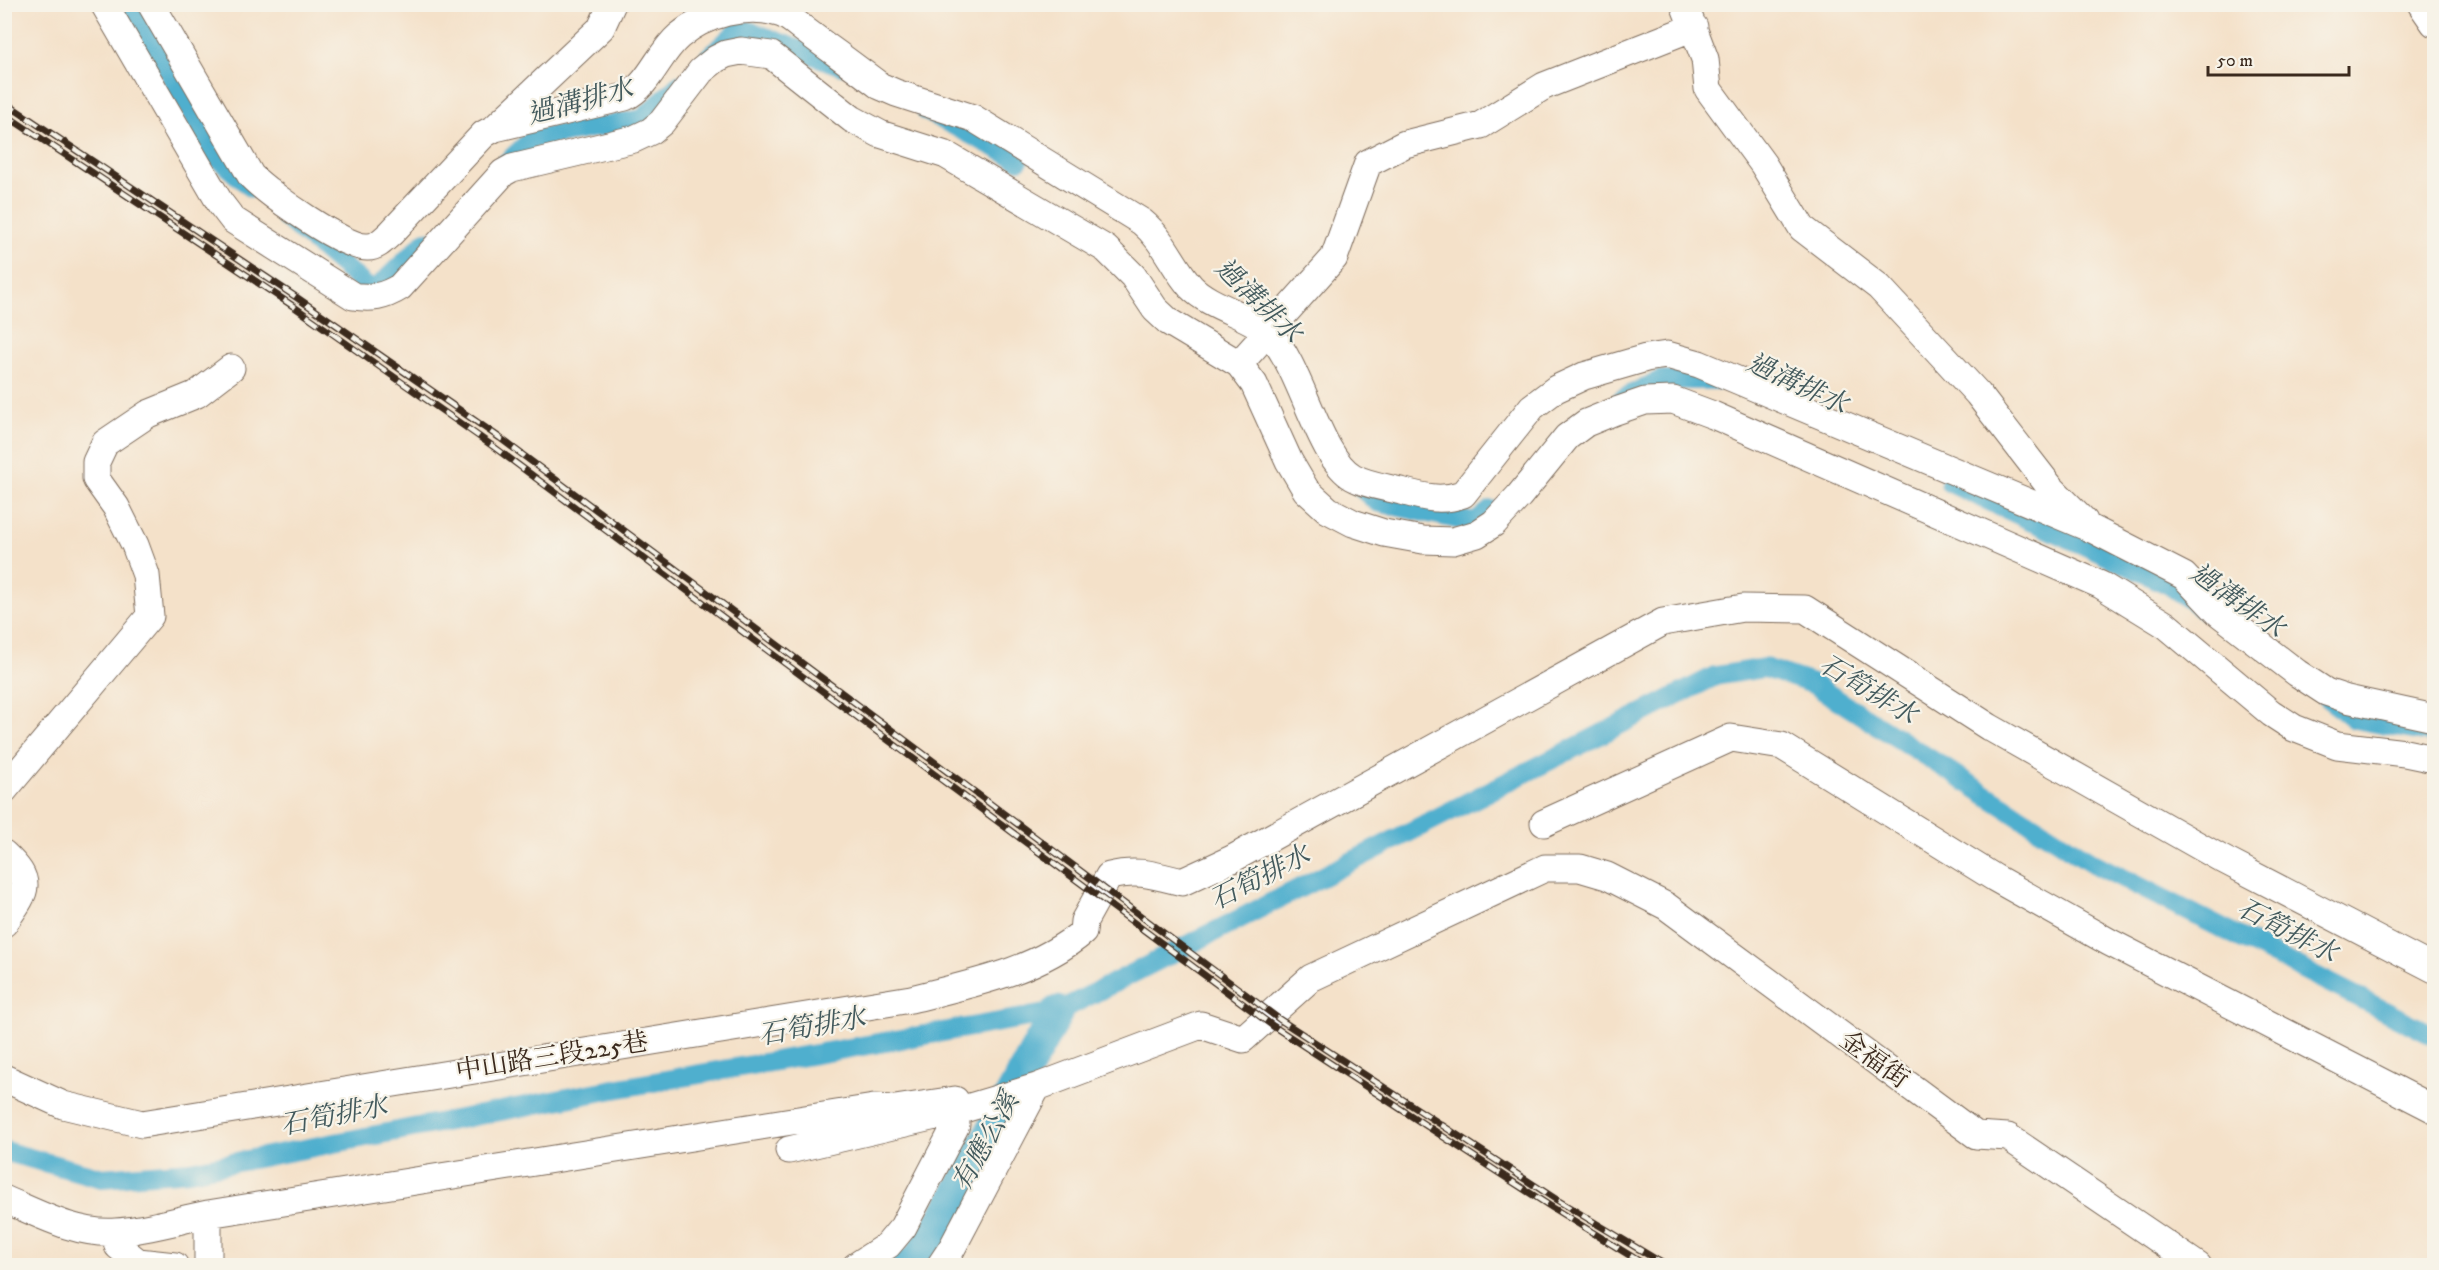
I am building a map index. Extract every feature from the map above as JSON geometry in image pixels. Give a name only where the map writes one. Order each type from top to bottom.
[{"type":"street","points":[[104,4],[220,203],[233,220],[353,296],[362,298],[382,296],[400,287],[502,174],[512,168],[634,139],[651,131],[662,122],[700,71],[716,59],[741,51],[771,55],[861,124],[880,134],[946,155],[1096,243],[1133,276],[1155,309],[1169,322],[1239,364],[1254,384],[1289,461],[1306,490],[1328,510],[1353,523],[1384,533],[1423,540],[1453,541],[1477,534],[1494,524],[1568,436],[1586,423],[1645,401],[1673,400],[1713,415],[2101,585],[2166,625],[2271,713],[2294,728],[2337,745],[2434,759]]},
{"type":"street","points":[[152,4],[251,176],[268,192],[352,245],[369,247],[378,244],[484,134],[495,128],[601,28],[612,4]]},
{"type":"street","points":[[2421,4],[2434,23]]},
{"type":"street","points":[[495,128],[634,93],[643,85],[664,52],[680,36],[710,18],[746,10],[782,13],[880,86],[973,118],[1142,222],[1160,240],[1192,288],[1205,298],[1268,332],[1280,347],[1298,378],[1328,448],[1341,468],[1354,478],[1432,499],[1448,499],[1463,494],[1532,407],[1556,388],[1604,370],[1646,358],[1667,355],[1699,364],[2094,530],[2184,576],[2219,613],[2297,673],[2326,692],[2347,699],[2434,718]]},
{"type":"street","points":[[1239,364],[1334,258],[1368,163],[1405,144],[1481,125],[1544,86],[1689,16],[1705,59],[1708,89],[1764,164],[1802,228],[1879,287],[1978,394],[2050,487],[2094,530]]},
{"type":"street","points":[[4,790],[150,616],[146,575],[135,545],[116,507],[96,479],[96,462],[105,442],[148,414],[197,394],[231,368]]},
{"type":"street","name":"中山路三段225巷","points":[[4,1078],[63,1105],[142,1124],[912,999],[995,977],[1050,955],[1069,944],[1083,932],[1084,921],[1109,876],[1126,872],[1144,872],[1182,882],[1232,860],[1663,622],[1743,608],[1805,609],[1989,727],[2223,859],[2434,969]]},
{"type":"street","points":[[1544,823],[1731,738],[1782,746],[1995,878],[2098,936],[2434,1109]]},
{"type":"street","points":[[4,854],[20,869],[24,881],[22,896],[4,922]]},
{"type":"street","name":"金福街","points":[[1037,1087],[1201,1024],[1243,1039],[1311,978],[1545,868],[1580,868],[1607,876],[1666,906],[1976,1135],[2008,1137],[2198,1266]]},
{"type":"street","points":[[789,1150],[957,1111],[1037,1087]]},
{"type":"street","points":[[940,1266],[952,1248],[1037,1087]]},
{"type":"street","points":[[4,1199],[63,1224],[88,1230],[116,1232],[208,1214],[874,1108],[895,1109],[955,1100],[956,1125],[903,1227],[888,1245],[856,1266]]},
{"type":"street","points":[[208,1214],[208,1266]]},
{"type":"street","points":[[116,1232],[118,1246],[138,1262],[175,1266]]},
{"type":"waterway","name":"過溝排水","points":[[130,4],[215,156],[252,188]]},
{"type":"waterway","name":"過溝排水","points":[[709,57],[741,28],[842,66]]},
{"type":"waterway","name":"過溝排水","points":[[499,170],[532,139],[642,119],[679,85]]},
{"type":"waterway","name":"過溝排水","points":[[926,111],[1019,160]]},
{"type":"waterway","name":"過溝排水","points":[[285,217],[373,292],[426,241]]},
{"type":"waterway","name":"過溝排水","points":[[1622,399],[1661,380],[1725,380],[1729,382]]},
{"type":"waterway","name":"過溝排水","points":[[1353,481],[1377,502],[1475,523],[1491,510]]},
{"type":"waterway","name":"過溝排水","points":[[1950,483],[2169,585],[2205,610]]},
{"type":"waterway","name":"石筍排水","points":[[4,1151],[102,1178],[190,1171],[614,1089],[1057,1012],[1715,676],[1765,668],[1813,684],[2091,862],[2434,1036]]},
{"type":"waterway","name":"過溝排水","points":[[2326,697],[2355,719],[2434,734]]},
{"type":"waterway","name":"有應公溪","points":[[908,1266],[917,1261],[954,1200],[1057,1012]]},
{"type":"railway","points":[[4,102],[296,297],[500,438],[1279,1019],[1557,1200],[1667,1266]]},
{"type":"railway","points":[[4,114],[293,306],[494,447],[1273,1026],[1553,1208],[1647,1266]]}]
